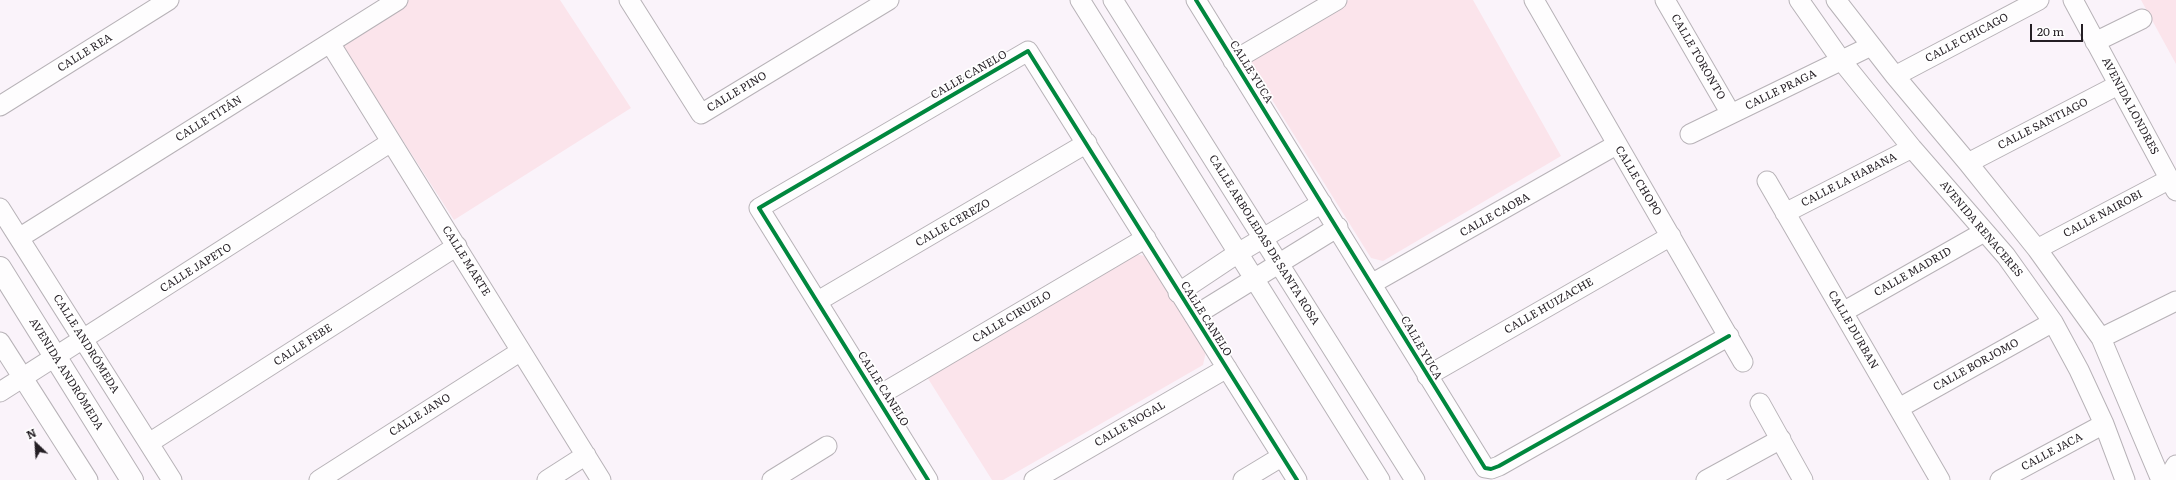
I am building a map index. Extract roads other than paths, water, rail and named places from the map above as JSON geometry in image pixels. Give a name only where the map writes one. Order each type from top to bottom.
[{"type":"street","name":"CALLE REA","points":[[0,106],[169,0]]},
{"type":"street","name":"CALLE TITÁN","points":[[19,238],[398,0]]},
{"type":"street","name":"CALLE PINO","points":[[629,0],[701,114],[889,0]]},
{"type":"street","points":[[1080,0],[1380,480]]},
{"type":"street","name":"CALLE ARBOLEDAS DE SANTA ROSA","points":[[1113,0],[1416,480]]},
{"type":"street","name":"CALLE YUCA","points":[[1196,0],[1373,283],[1427,376],[1485,468],[1491,469],[1729,336]]},
{"type":"street","points":[[1233,61],[1337,0]]},
{"type":"street","name":"CALLE CHOPO","points":[[1534,0],[1616,146],[1671,236],[1729,336],[1742,362]]},
{"type":"street","name":"CALLE TORONTO","points":[[1665,0],[1730,114]]},
{"type":"street","name":"AVENIDA RENACERES","points":[[1799,0],[1841,60],[1912,148],[2010,262],[2053,322],[2079,370],[2104,424],[2125,480]]},
{"type":"street","points":[[1836,0],[1895,76],[1968,163],[2037,249],[2101,338],[2161,480]]},
{"type":"street","name":"CALLE CHICAGO","points":[[1895,76],[2039,0]]},
{"type":"street","name":"AVENIDA LONDRES","points":[[2072,0],[2173,185]]},
{"type":"street","points":[[2096,42],[2142,20]]},
{"type":"street","name":"CALLE MARTE","points":[[330,44],[602,480]]},
{"type":"street","name":"CALLE PRAGA","points":[[1690,134],[1871,46]]},
{"type":"street","name":"CALLE CANELO","points":[[928,480],[878,396],[759,208],[1028,51],[1146,238],[1178,293],[1297,480]]},
{"type":"street","name":"CALLE SANTIAGO","points":[[1968,163],[2118,85]]},
{"type":"street","name":"CALLE JAPETO","points":[[0,392],[391,142]]},
{"type":"street","name":"CALLE CEREZO","points":[[818,301],[1087,144]]},
{"type":"street","name":"CALLE CAOBA","points":[[1373,283],[1616,146]]},
{"type":"street","name":"CALLE LA HABANA","points":[[1785,213],[1912,148]]},
{"type":"street","name":"CALLE DURBAN","points":[[1767,181],[1940,480]]},
{"type":"street","name":"CALLE NAIROBI","points":[[2037,249],[2173,185]]},
{"type":"street","points":[[1178,293],[1238,253],[1322,203]]},
{"type":"street","name":"CALLE ANDRÓMEDA","points":[[0,208],[82,340],[172,480]]},
{"type":"street","points":[[1194,316],[1338,227]]},
{"type":"street","name":"CALLE MADRID","points":[[1842,312],[1984,232]]},
{"type":"street","name":"CALLE HUIZACHE","points":[[1427,376],[1671,236]]},
{"type":"street","name":"CALLE CIRUELO","points":[[878,396],[1146,238]]},
{"type":"street","name":"CALLE FEBE","points":[[148,443],[457,246]]},
{"type":"street","name":"AVENIDA ANDRÓMEDA","points":[[0,268],[132,480]]},
{"type":"street","points":[[2101,338],[2176,301]]},
{"type":"street","name":"CALLE BORJOMO","points":[[1899,408],[2053,322]]},
{"type":"street","points":[[0,342],[88,480]]},
{"type":"street","name":"CALLE JANO","points":[[319,480],[521,351]]},
{"type":"street","name":"CALLE NOGAL","points":[[1034,480],[1227,368]]},
{"type":"street","points":[[1760,403],[1803,480]]},
{"type":"street","name":"CALLE JACA","points":[[2000,480],[2104,424]]},
{"type":"street","points":[[1706,480],[1781,439]]},
{"type":"street","points":[[782,477],[827,446]]},
{"type":"street","points":[[547,480],[586,455]]},
{"type":"street","points":[[1242,480],[1281,457]]},
{"type":"street","points":[[2167,480],[2176,465]]}]
